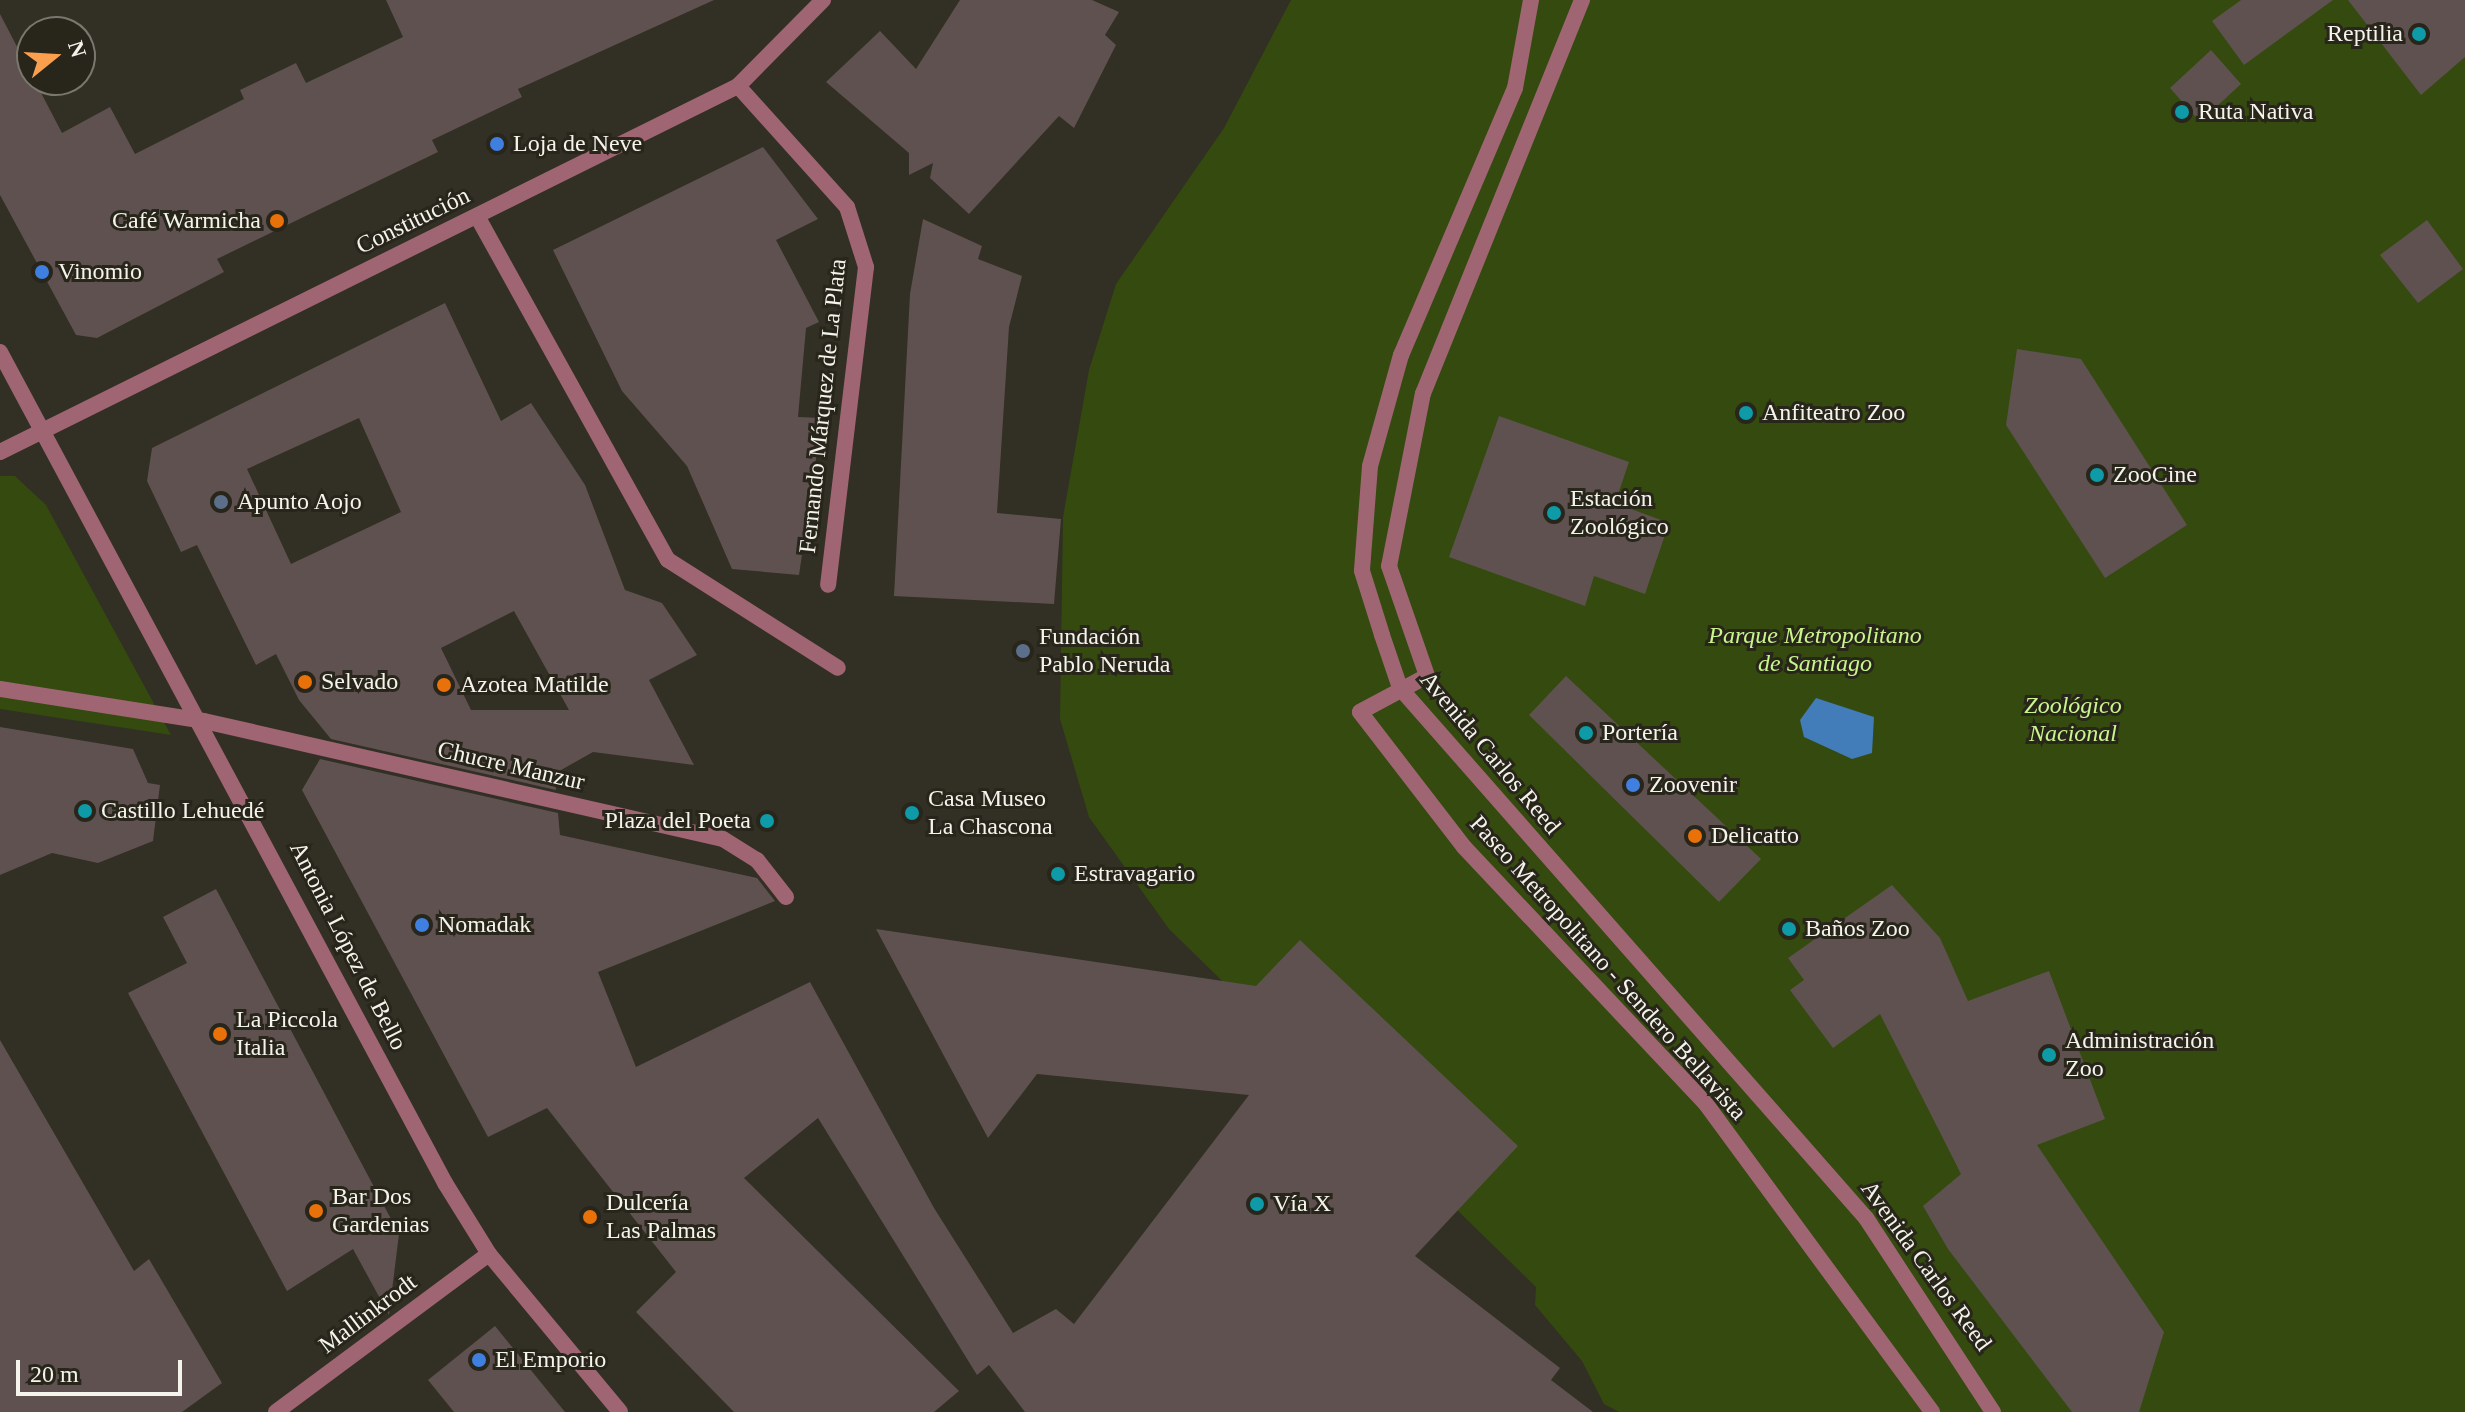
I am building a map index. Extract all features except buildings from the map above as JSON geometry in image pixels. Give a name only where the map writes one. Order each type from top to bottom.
[{"type":"street","name":"Constitución","points":[[0,452],[738,86],[823,0]]},
{"type":"street","name":"Avenida Carlos Reed","points":[[1531,0],[1515,88],[1401,355],[1370,466],[1362,571],[1400,688],[1866,1218],[1993,1412]]},
{"type":"street","points":[[1400,688],[1427,676],[1389,566],[1423,393],[1582,0]]},
{"type":"street","name":"Fernando Márquez de La Plata","points":[[738,86],[847,207],[866,267],[828,585]]},
{"type":"street","points":[[477,216],[668,560],[838,668]]},
{"type":"street","name":"Antonia López de Bello","points":[[0,352],[204,721],[489,1254],[620,1412]]},
{"type":"street","name":"Paseo Metropolitano - Sendero Bellavista","points":[[1400,688],[1360,712],[1387,756],[1706,1104],[1932,1412]]},
{"type":"street","name":"Chucre Manzur","points":[[0,689],[204,721],[723,839],[757,860],[786,897]]},
{"type":"street","name":"Mallinkrodt","points":[[276,1412],[489,1254]]},
{"type":"green space","name":"Zoológico Nacional","points":[[1291,0],[2465,0],[2465,1412],[1619,1412],[1604,1404],[1582,1361],[1535,1305],[1536,1287],[1169,929],[1089,817],[1060,719],[1063,517],[1089,370],[1116,284],[1224,128]]},
{"type":"green space","points":[[0,476],[15,476],[46,505],[171,735],[0,709]]},
{"type":"water","points":[[1816,698],[1874,717],[1872,753],[1852,759],[1804,737],[1800,720]]},
{"type":"place","name":"Reptilia","points":[[2419,34]]},
{"type":"place","name":"Ruta Nativa","points":[[2182,112]]},
{"type":"place","name":"Loja de Neve","points":[[497,144]]},
{"type":"place","name":"Café Warmicha","points":[[277,221]]},
{"type":"place","name":"Vinomio","points":[[42,272]]},
{"type":"place","name":"Anfiteatro Zoo","points":[[1746,413]]},
{"type":"place","name":"ZooCine","points":[[2097,475]]},
{"type":"place","name":"Apunto Aojo","points":[[221,502]]},
{"type":"place","name":"Estación Zoológico","points":[[1554,513]]},
{"type":"place","name":"Fundación Pablo Neruda","points":[[1023,651]]},
{"type":"place","name":"Selvado","points":[[305,682]]},
{"type":"place","name":"Azotea Matilde","points":[[444,685]]},
{"type":"place","name":"Portería","points":[[1586,733]]},
{"type":"place","name":"Zoovenir","points":[[1633,785]]},
{"type":"place","name":"Castillo Lehuedé","points":[[85,811]]},
{"type":"place","name":"Casa Museo La Chascona","points":[[912,813]]},
{"type":"place","name":"Plaza del Poeta","points":[[767,821]]},
{"type":"place","name":"Delicatto","points":[[1695,836]]},
{"type":"place","name":"Estravagario","points":[[1058,874]]},
{"type":"place","name":"Nomadak","points":[[422,925]]},
{"type":"place","name":"Baños Zoo","points":[[1789,929]]},
{"type":"place","name":"La Piccola Italia","points":[[220,1034]]},
{"type":"place","name":"Administración Zoo","points":[[2049,1055]]},
{"type":"place","name":"Vía X","points":[[1257,1204]]},
{"type":"place","name":"Bar Dos Gardenias","points":[[316,1211]]},
{"type":"place","name":"Dulcería Las Palmas","points":[[590,1217]]},
{"type":"place","name":"El Emporio","points":[[479,1360]]},
{"type":"park label","name":"Parque Metropolitano de Santiago","points":[[1815,650]]}]
